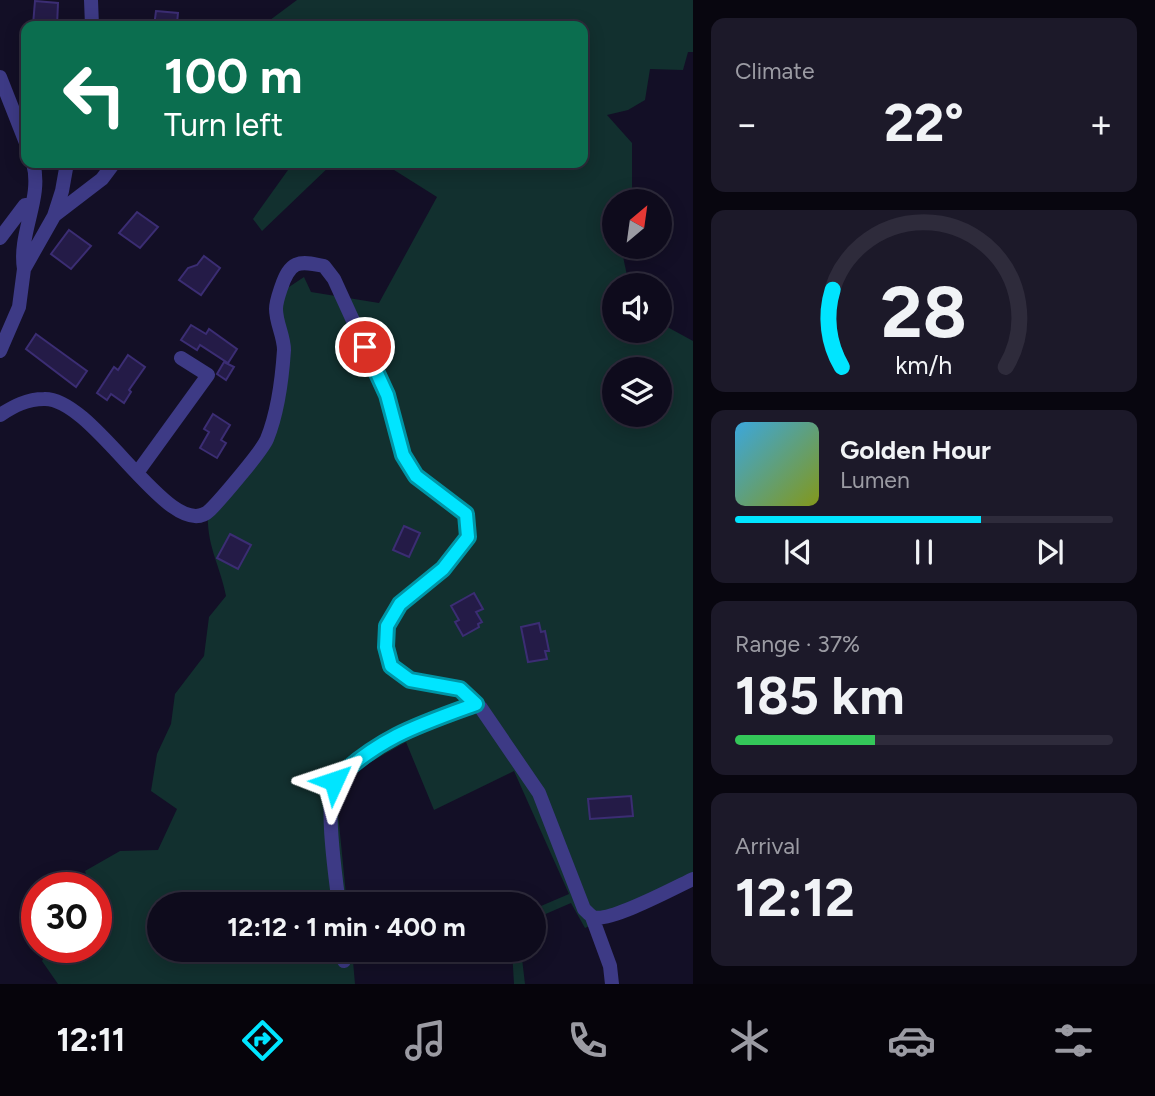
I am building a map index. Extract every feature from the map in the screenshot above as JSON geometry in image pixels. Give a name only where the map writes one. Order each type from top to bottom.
[{"type":"street","points":[[91,0],[92,21]]},
{"type":"street","points":[[0,77],[21,130]]},
{"type":"street","points":[[0,351],[19,307],[24,269],[22,256],[32,205],[34,168]]},
{"type":"street","points":[[24,269],[54,216],[67,168]]},
{"type":"street","points":[[54,216],[102,180],[110,168]]},
{"type":"street","points":[[0,238],[25,205],[32,205]]},
{"type":"street","points":[[0,415],[19,403],[47,398],[59,403],[99,431],[173,509],[191,516],[208,512],[267,441],[280,391],[284,346],[275,307],[285,275],[293,265],[305,261],[324,266],[334,279],[387,395],[403,455],[416,476],[466,514],[468,537],[443,569],[400,604],[387,626],[386,647],[391,666],[410,680],[460,689],[476,704],[509,747],[539,793],[584,909],[592,917],[610,966],[612,984]]},
{"type":"street","points":[[137,473],[208,375],[181,358]]},
{"type":"street","points":[[338,892],[331,802],[334,781],[352,764],[410,728],[476,704]]},
{"type":"street","points":[[592,917],[603,918],[619,913],[693,879]]},
{"type":"green space","points":[[297,0],[693,0],[693,52],[688,52],[683,70],[650,69],[645,100],[628,110],[607,115],[632,143],[632,189],[602,189],[602,259],[624,259],[626,273],[602,273],[602,343],[672,343],[672,330],[693,341],[693,881],[585,928],[571,903],[546,914],[546,904],[569,894],[514,771],[434,810],[406,742],[351,773],[337,803],[346,892],[147,892],[147,962],[353,962],[355,984],[58,984],[43,963],[112,963],[112,872],[85,871],[120,851],[158,850],[177,809],[151,791],[157,754],[171,724],[175,694],[204,656],[209,617],[226,596],[211,545],[208,512],[266,441],[280,391],[275,307],[286,289],[304,277],[311,292],[379,303],[437,197],[391,168],[588,168],[588,21],[269,21]]},
{"type":"green space","points":[[289,168],[328,168],[262,231],[253,219]]},
{"type":"green space","points":[[513,962],[522,962],[525,984],[514,984]]},
{"type":"building","points":[[35,1],[58,3],[57,21],[33,21]]},
{"type":"building","points":[[156,11],[178,13],[177,21],[155,21]]},
{"type":"building","points":[[137,212],[158,227],[140,248],[119,233]]},
{"type":"building","points":[[69,230],[91,246],[71,269],[51,254]]},
{"type":"building","points":[[204,256],[220,268],[201,295],[179,280],[188,268],[197,265]]},
{"type":"building","points":[[191,325],[206,334],[209,329],[237,349],[228,363],[200,345],[197,350],[181,340]]},
{"type":"building","points":[[36,334],[87,371],[76,387],[26,349]]},
{"type":"building","points":[[128,355],[145,367],[129,390],[131,392],[124,403],[111,394],[107,400],[97,393],[114,367],[118,370]]},
{"type":"building","points":[[224,362],[234,367],[226,380],[217,374]]},
{"type":"building","points":[[213,414],[230,425],[221,440],[226,443],[217,458],[200,448],[209,432],[204,429]]},
{"type":"building","points":[[404,526],[420,533],[409,557],[393,550]]},
{"type":"building","points":[[230,534],[251,545],[238,569],[217,558]]},
{"type":"building","points":[[474,593],[483,609],[476,612],[482,622],[478,624],[479,627],[463,636],[455,622],[459,620],[451,606]]},
{"type":"building","points":[[539,623],[541,632],[545,631],[549,651],[545,651],[547,659],[528,662],[521,627]]},
{"type":"building","points":[[631,796],[633,816],[590,819],[588,799]]},
{"type":"route","points":[[334,781],[380,744],[410,728],[476,704],[460,689],[410,680],[391,666],[386,647],[387,626],[400,604],[443,569],[468,537],[466,514],[416,476],[403,455],[387,395],[365,347]]}]
